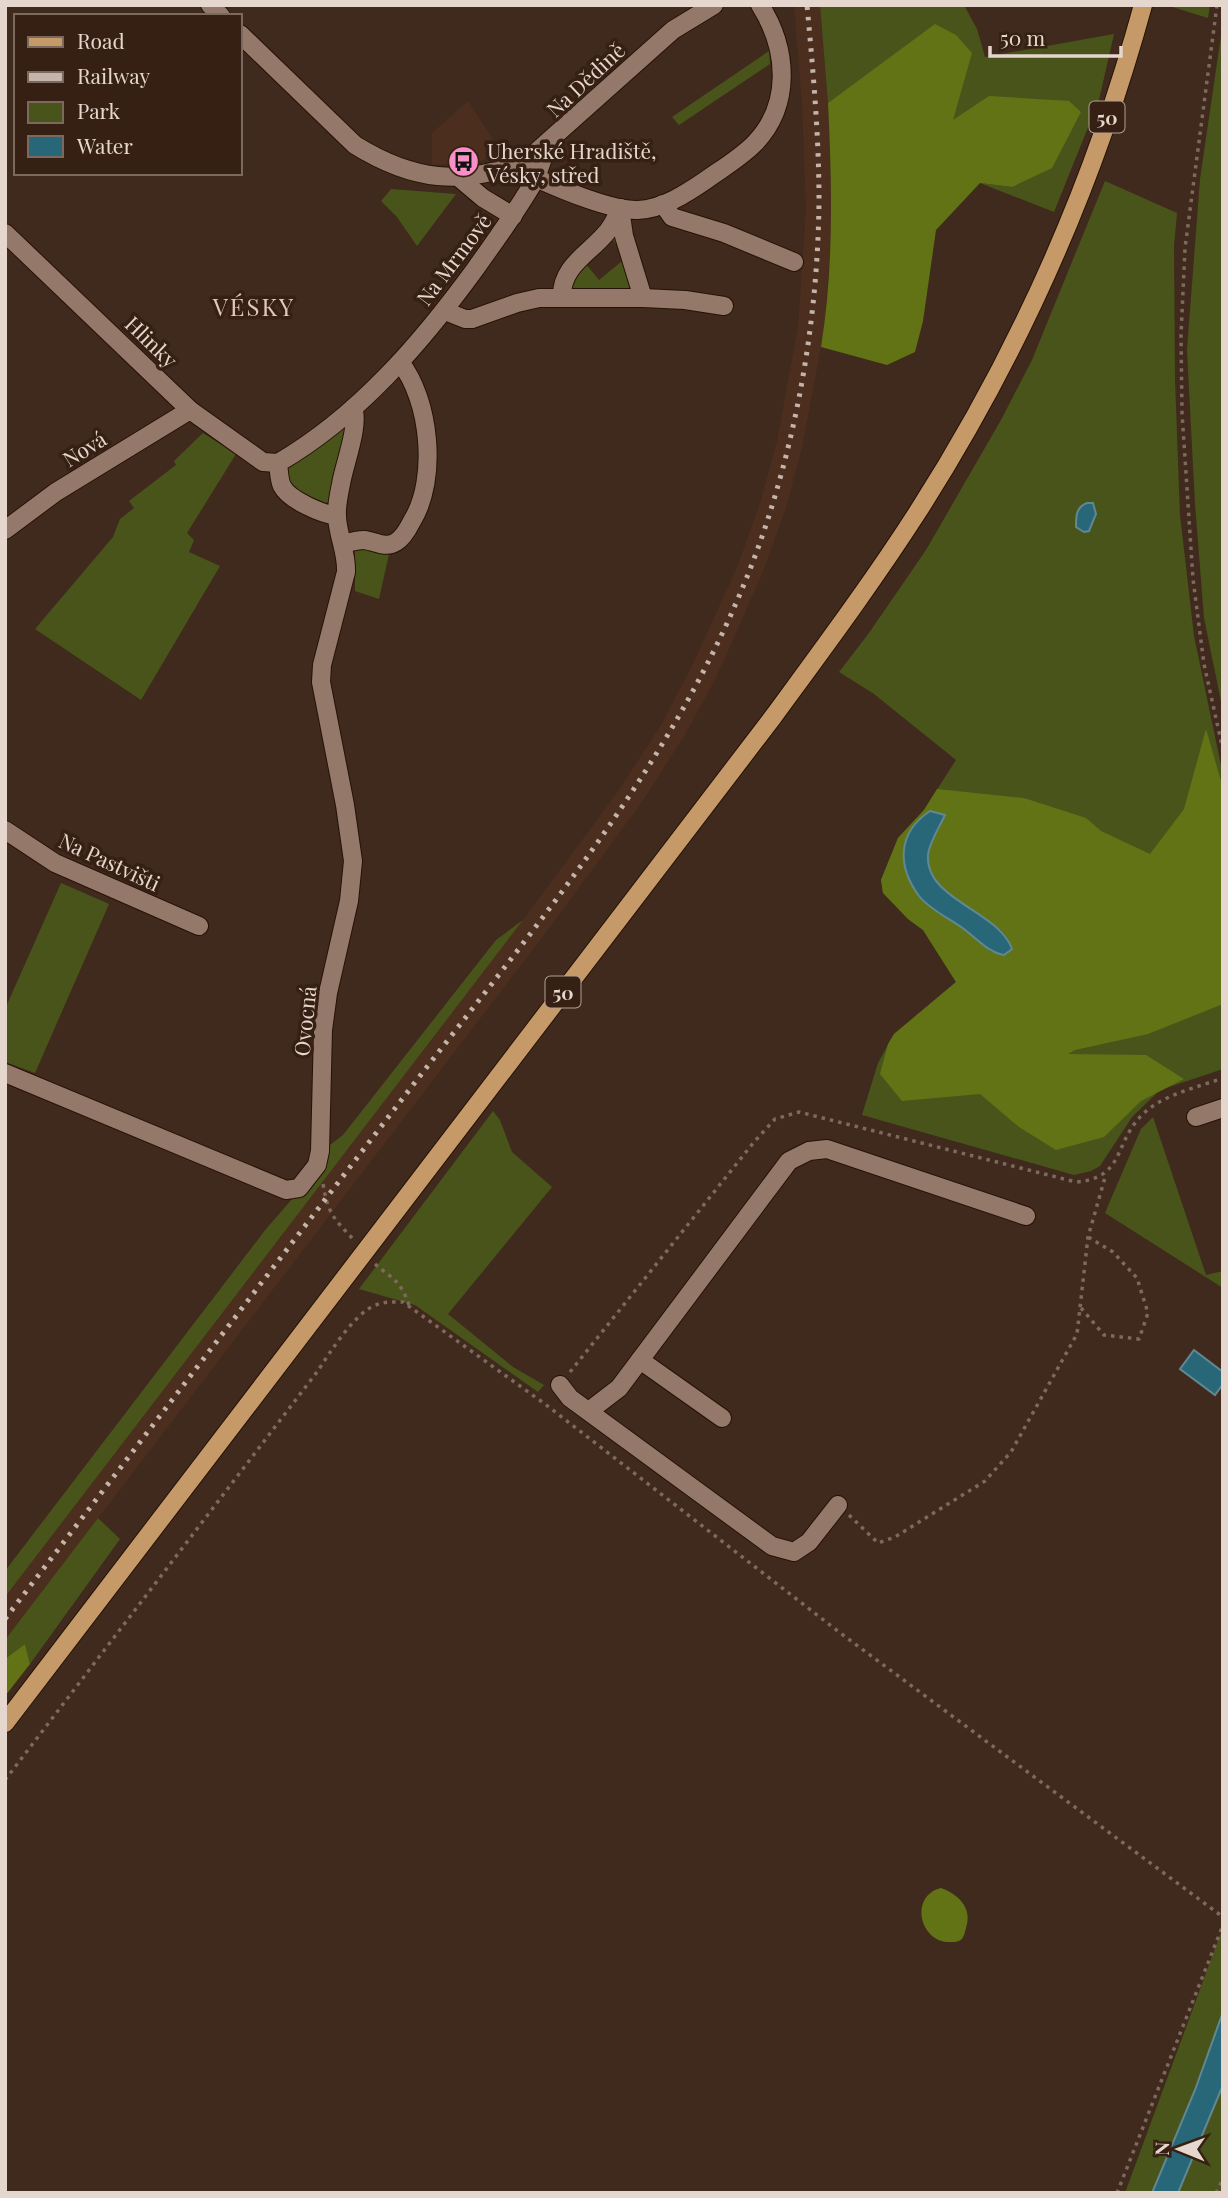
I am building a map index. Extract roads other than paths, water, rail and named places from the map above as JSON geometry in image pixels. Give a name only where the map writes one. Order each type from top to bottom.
[{"type":"main road","name":"50","points":[[5,1723],[773,717],[917,513],[995,378],[1067,227],[1132,44],[1143,5]]},
{"type":"street","points":[[536,178],[554,187],[620,208],[638,210],[663,204],[737,160],[756,142],[769,124],[778,103],[781,64],[776,34],[760,5]]},
{"type":"street","name":"Na Dědině","points":[[242,36],[355,145],[377,158],[416,174],[484,175],[525,162],[648,51],[706,7]]},
{"type":"street","name":"Na Mrmově","points":[[278,463],[301,450],[353,408],[400,362],[444,311],[513,216],[536,178],[548,144]]},
{"type":"street","points":[[457,176],[483,198],[513,216]]},
{"type":"street","points":[[663,204],[672,217],[724,233],[794,262]]},
{"type":"street","points":[[562,297],[563,282],[568,271],[608,231],[620,208]]},
{"type":"street","points":[[620,208],[624,236],[643,298]]},
{"type":"street","name":"Hlinky","points":[[5,233],[190,410],[263,462],[278,463]]},
{"type":"street","points":[[444,311],[472,319],[527,300],[562,297],[685,300],[724,306]]},
{"type":"street","points":[[353,408],[355,427],[344,466],[337,516],[343,544],[358,540],[385,545],[397,542],[421,504],[429,449],[413,381],[400,362]]},
{"type":"street","name":"Nová","points":[[5,530],[56,492],[190,410]]},
{"type":"street","points":[[278,463],[282,486],[288,494],[326,515],[337,516]]},
{"type":"street","name":"Ovocná","points":[[5,1073],[286,1190],[299,1188],[317,1165],[320,1151],[323,1030],[353,872],[349,827],[321,682],[322,665],[345,581],[346,560],[343,544]]},
{"type":"street","name":"Na Pastvišti","points":[[5,831],[55,863],[199,926]]},
{"type":"street","points":[[1196,1117],[1223,1108]]},
{"type":"street","points":[[589,1411],[619,1388],[789,1161],[808,1151],[827,1149],[1026,1216]]},
{"type":"street","points":[[640,1360],[722,1418]]},
{"type":"street","points":[[560,1385],[570,1398],[772,1546],[794,1552],[809,1542],[838,1505]]},
{"type":"water","points":[[1087,503],[1093,503],[1096,514],[1089,531],[1084,532],[1076,527],[1076,519],[1079,509]]},
{"type":"water","points":[[930,811],[945,815],[929,850],[930,870],[938,883],[950,894],[993,924],[1004,936],[1012,949],[1004,955],[988,948],[928,905],[912,885],[904,862],[906,840],[911,829]]},
{"type":"water","points":[[1194,1350],[1223,1372],[1223,1384],[1215,1395],[1180,1369]]},
{"type":"water","points":[[1223,2012],[1223,2085],[1178,2193],[1152,2193],[1195,2090]]},
{"type":"railway","points":[[5,1619],[564,889],[662,744],[705,668],[742,589],[772,506],[800,394],[812,317],[819,201],[817,128],[807,5]]},
{"type":"place","name":"Uherské Hradiště, Vésky, střed","points":[[464,162]]},
{"type":"district","name":"VÉSKY","points":[[254,306]]}]
